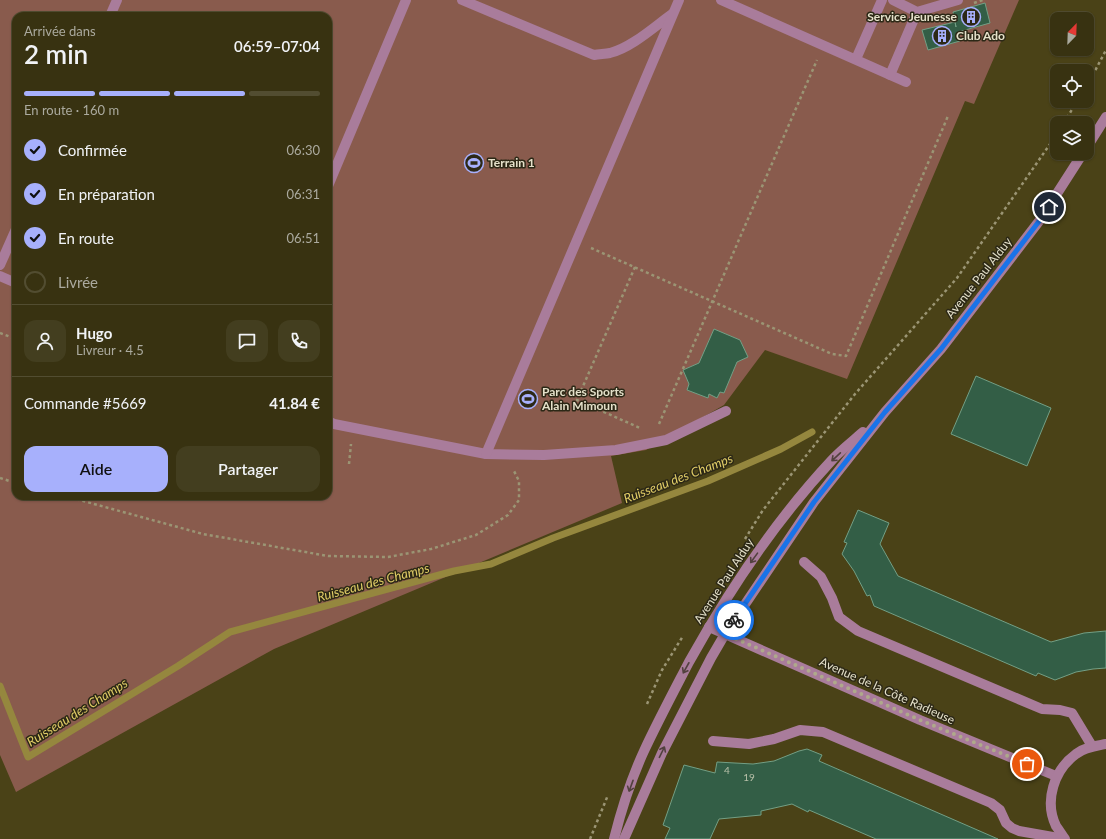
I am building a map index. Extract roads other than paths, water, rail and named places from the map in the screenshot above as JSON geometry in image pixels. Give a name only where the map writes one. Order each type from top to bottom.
[{"type":"street","points":[[112,12],[118,0]]},
{"type":"street","points":[[332,176],[406,0]]},
{"type":"street","points":[[462,0],[594,54],[611,53],[627,46],[643,36],[673,13]]},
{"type":"street","points":[[486,454],[679,0]]},
{"type":"street","points":[[721,0],[906,82]]},
{"type":"street","points":[[856,59],[882,0]]},
{"type":"street","points":[[892,0],[917,12],[958,0]]},
{"type":"street","points":[[890,75],[917,12]]},
{"type":"street","points":[[1094,136],[1106,117]]},
{"type":"street","name":"Avenue Paul Alduy","points":[[624,839],[662,752],[725,634],[814,502],[885,412],[941,349],[1040,220],[1079,160]]},
{"type":"street","points":[[0,265],[12,238]]},
{"type":"street","points":[[0,276],[12,281]]},
{"type":"street","points":[[332,423],[486,454],[544,455],[616,450],[666,440],[726,411]]},
{"type":"street","name":"Avenue Paul Alduy","points":[[614,839],[620,816],[644,752],[680,678],[709,627],[749,564],[785,514],[832,460],[885,412]]},
{"type":"street","points":[[804,562],[821,577],[832,598],[839,617],[858,631],[1042,709],[1060,710],[1072,714],[1092,746]]},
{"type":"street","name":"Avenue de la Côte Radieuse","points":[[709,627],[920,720],[1056,776]]},
{"type":"street","points":[[713,741],[750,744],[774,739],[800,730],[823,732],[991,803],[1000,810],[1006,823],[1012,828],[1019,831],[1064,839]]},
{"type":"street","points":[[1064,839],[1056,825],[1051,809],[1051,792],[1056,776],[1065,763],[1077,753],[1092,746],[1106,744]]},
{"type":"waterway","name":"Ruisseau des Champs","points":[[0,686],[28,757],[178,666],[230,632],[454,571],[491,564],[553,538],[708,481],[781,449],[812,432]]},
{"type":"place","name":"Service Jeunesse","points":[[971,17]]},
{"type":"place","name":"Club Ado","points":[[942,36]]},
{"type":"place","name":"Terrain 1","points":[[474,163]]},
{"type":"place","name":"Parc des Sports Alain Mimoun","points":[[528,399]]}]
